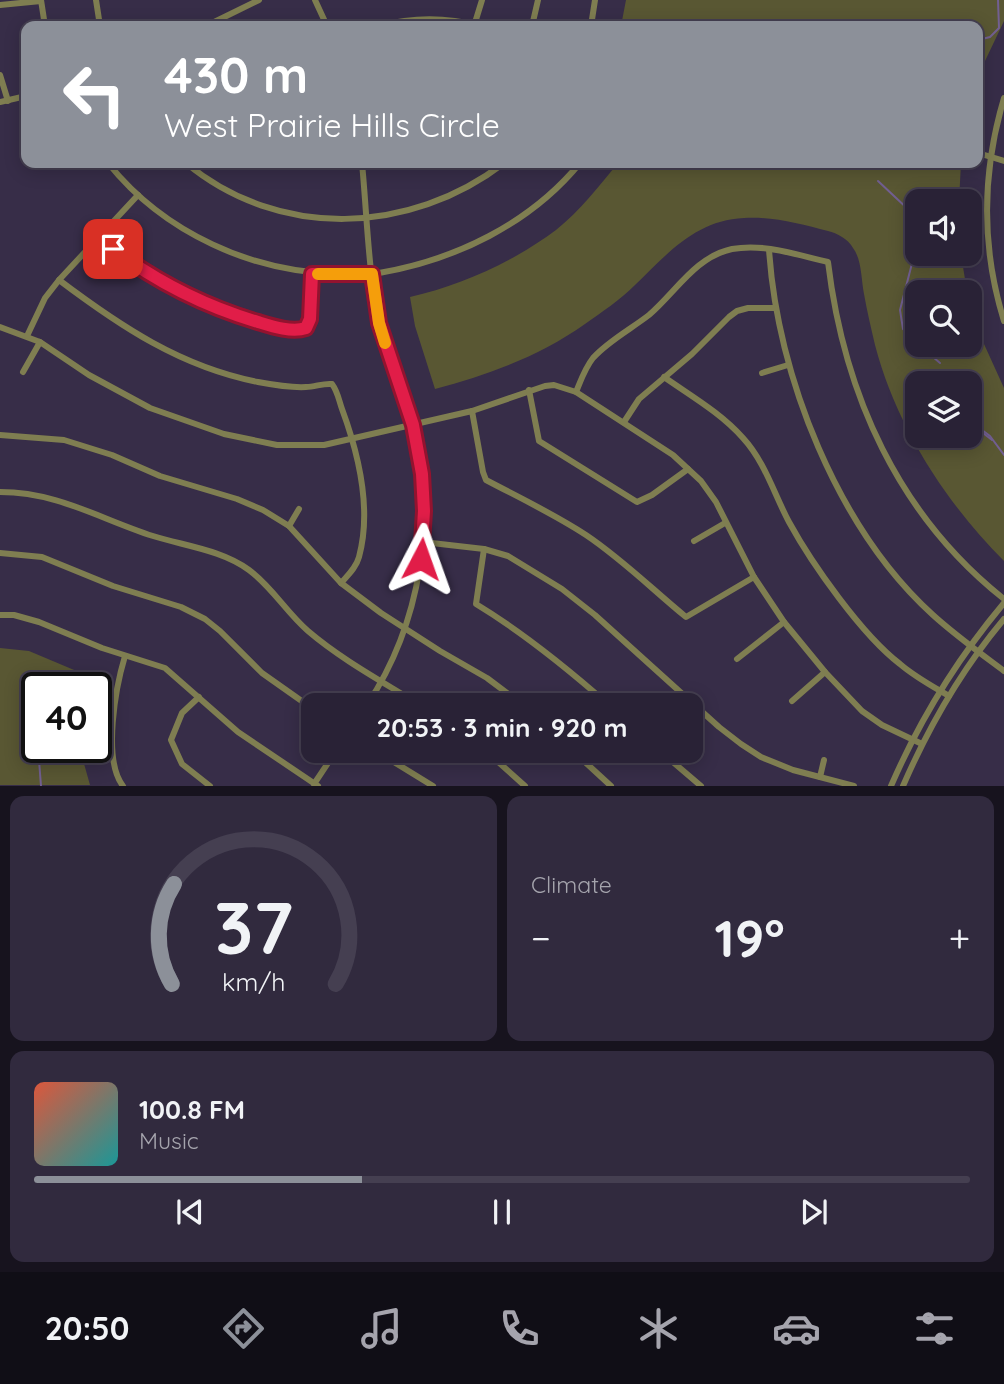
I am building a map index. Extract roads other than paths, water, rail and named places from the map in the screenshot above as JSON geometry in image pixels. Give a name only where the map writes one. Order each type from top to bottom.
[{"type":"street","points":[[0,5],[41,0],[44,21]]},
{"type":"street","points":[[96,0],[99,21]]},
{"type":"street","points":[[222,21],[259,0]]},
{"type":"street","points":[[315,0],[325,21]]},
{"type":"street","points":[[477,21],[482,0]]},
{"type":"street","points":[[533,21],[538,0]]},
{"type":"street","points":[[592,21],[595,0]]},
{"type":"street","points":[[403,21],[458,21]]},
{"type":"street","points":[[0,75],[8,101]]},
{"type":"street","points":[[0,102],[21,97]]},
{"type":"street","points":[[1004,98],[990,157],[986,190],[992,278],[1004,321]]},
{"type":"street","points":[[983,155],[1004,161]]},
{"type":"street","points":[[113,168],[138,195],[177,224],[215,245],[274,267],[312,274],[372,274],[444,256],[491,235],[542,201],[575,168]]},
{"type":"street","points":[[194,168],[232,193],[262,206],[330,220],[397,215],[447,198],[496,168]]},
{"type":"street","points":[[362,168],[379,323],[413,425],[422,474],[423,542],[415,596],[383,681],[375,693]]},
{"type":"street","points":[[27,336],[45,298],[59,280],[138,195]]},
{"type":"street","points":[[100,237],[145,272],[184,295],[230,313],[288,329],[300,330],[309,324],[312,274]]},
{"type":"street","points":[[576,392],[591,361],[599,352],[652,312],[699,264],[729,250],[753,247],[828,262],[832,300],[857,394],[877,439],[912,499],[939,536],[980,581],[1004,601],[939,690],[891,786]]},
{"type":"street","points":[[769,249],[775,308],[788,365],[799,403],[826,465],[874,547],[904,585],[933,615],[1004,671]]},
{"type":"street","points":[[59,280],[122,326],[157,346],[202,366],[254,382],[288,387],[332,384],[353,438],[363,489],[364,520],[359,558],[354,569],[341,583]]},
{"type":"street","points":[[624,422],[639,399],[737,311],[748,308],[775,308]]},
{"type":"street","points":[[0,327],[40,342],[89,375],[150,408],[195,426],[277,445],[324,445],[472,411],[529,390],[554,385],[576,392],[673,455],[701,481],[716,502],[754,577],[785,622],[825,672],[862,711],[882,725],[922,744]]},
{"type":"street","points":[[23,373],[40,342]]},
{"type":"street","points":[[762,373],[788,365]]},
{"type":"street","points":[[664,377],[725,419],[745,440],[759,460],[790,523],[828,581],[860,623],[898,664],[949,696]]},
{"type":"street","points":[[529,390],[539,441],[637,502],[652,495],[688,469]]},
{"type":"street","points":[[472,411],[486,480],[587,536],[686,617],[754,577]]},
{"type":"street","points":[[0,435],[64,440],[160,476],[237,499],[289,526],[341,583],[507,693]]},
{"type":"street","points":[[0,492],[23,492],[69,503],[153,536],[234,561],[250,570],[292,616],[323,643],[402,693]]},
{"type":"street","points":[[289,526],[299,509]]},
{"type":"street","points":[[694,541],[725,523]]},
{"type":"street","points":[[423,542],[484,548],[508,556],[562,589],[595,615],[741,744],[761,757],[855,786]]},
{"type":"street","points":[[484,548],[476,604],[555,657],[596,693]]},
{"type":"street","points":[[0,553],[42,557],[113,586],[181,607],[205,619],[262,673],[301,701]]},
{"type":"street","points":[[0,615],[14,615],[39,622],[125,656],[165,668],[256,746],[315,785],[329,763]]},
{"type":"street","points":[[903,786],[922,744],[949,696],[1004,619]]},
{"type":"street","points":[[737,659],[785,622]]},
{"type":"street","points":[[123,786],[114,761],[112,740],[119,675],[125,656]]},
{"type":"street","points":[[792,701],[825,672]]},
{"type":"street","points":[[199,697],[182,713],[172,740],[182,764],[210,786]]},
{"type":"street","points":[[820,777],[824,760]]},
{"type":"street","points":[[395,763],[432,786]]},
{"type":"street","points":[[499,763],[525,786]]},
{"type":"street","points":[[586,763],[611,786]]},
{"type":"street","points":[[674,763],[701,786]]},
{"type":"waterway","points":[[983,39],[990,37],[999,28],[998,0]]},
{"type":"waterway","points":[[878,181],[905,206]]},
{"type":"waterway","points":[[908,280],[911,266]]},
{"type":"waterway","points":[[905,291],[900,310],[905,331]]},
{"type":"waterway","points":[[933,357],[940,363]]},
{"type":"waterway","points":[[982,430],[1004,455]]},
{"type":"waterway","points":[[983,433],[992,440]]},
{"type":"waterway","points":[[39,763],[41,786]]}]
